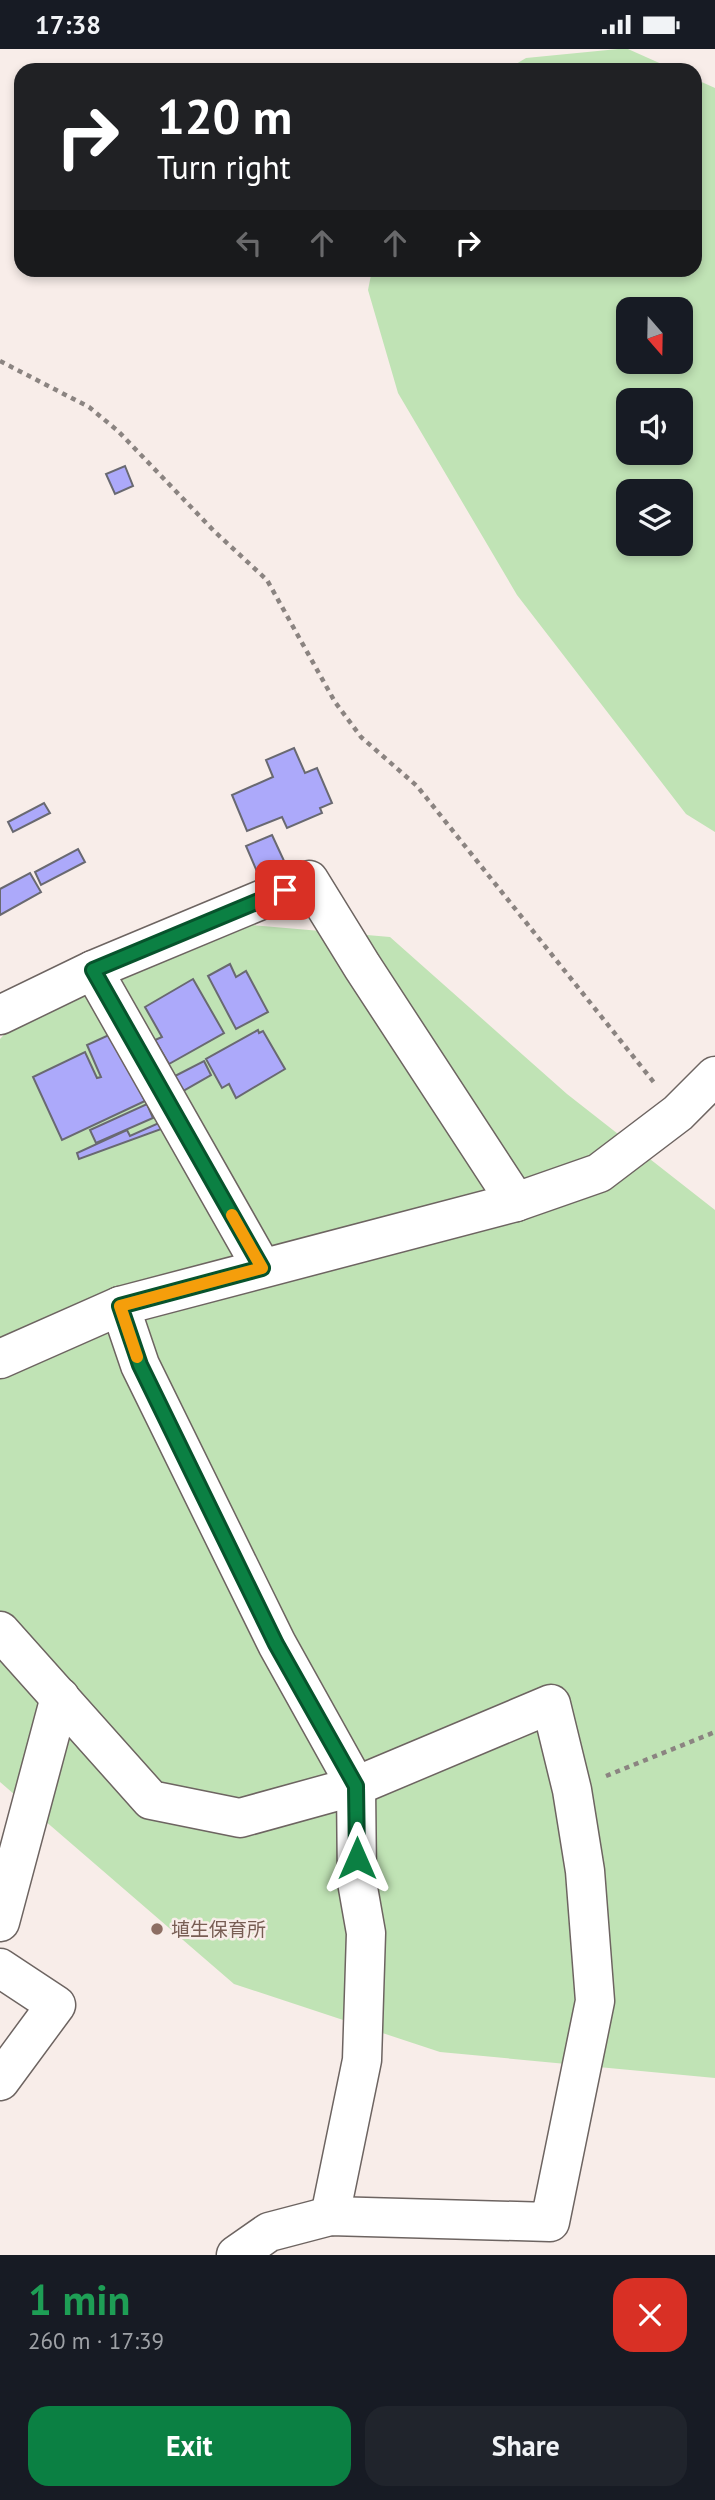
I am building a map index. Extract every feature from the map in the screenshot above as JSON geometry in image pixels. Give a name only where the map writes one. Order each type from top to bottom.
[{"type":"street","points":[[0,1015],[93,970],[309,880],[516,1202]]},
{"type":"street","points":[[93,970],[262,1268]]},
{"type":"street","points":[[0,1359],[120,1306],[516,1202],[599,1174],[678,1113],[715,1076]]},
{"type":"street","points":[[120,1306],[140,1365],[276,1644],[356,1786],[357,1882],[366,1933],[362,2060],[330,2216]]},
{"type":"street","points":[[0,1631],[151,1800],[240,1818],[356,1786],[551,1704],[572,1790],[585,1871],[595,2001],[550,2223],[330,2216],[269,2232],[236,2255]]},
{"type":"street","points":[[0,1922],[60,1697]]},
{"type":"street","points":[[0,1968],[56,2005],[0,2081]]},
{"type":"path","points":[[0,361],[89,407],[118,431],[214,531],[267,580],[335,702],[361,737],[417,786],[573,985],[678,1113]]},
{"type":"path","points":[[572,1790],[715,1732]]},
{"type":"green space","points":[[628,49],[659,63],[518,63],[526,58]]},
{"type":"green space","points":[[702,82],[715,88],[715,832],[686,814],[517,595],[398,393],[368,290],[371,277],[702,277]]},
{"type":"green space","points":[[206,921],[390,937],[567,1094],[715,1210],[715,2078],[440,2052],[234,1984],[0,1782],[0,1039],[75,956]]},
{"type":"building","points":[[125,466],[133,486],[115,494],[106,474]]},
{"type":"building","points":[[294,748],[305,773],[317,768],[332,803],[320,808],[322,813],[287,828],[282,817],[247,831],[232,795],[273,777],[266,760]]},
{"type":"building","points":[[44,803],[50,813],[13,832],[8,822]]},
{"type":"building","points":[[272,835],[285,863],[258,874],[246,846]]},
{"type":"building","points":[[78,849],[85,862],[41,885],[35,872]]},
{"type":"building","points":[[30,873],[41,892],[0,915],[0,889]]},
{"type":"building","points":[[230,964],[236,977],[246,971],[268,1012],[236,1029],[208,976]]},
{"type":"building","points":[[193,979],[224,1033],[169,1064],[155,1040],[162,1037],[145,1007]]},
{"type":"building","points":[[258,1030],[259,1033],[263,1031],[285,1069],[236,1098],[229,1084],[222,1088],[206,1059]]},
{"type":"building","points":[[111,1034],[145,1101],[62,1140],[33,1077],[85,1052],[97,1078],[101,1077],[87,1045]]},
{"type":"building","points":[[204,1061],[211,1075],[183,1091],[175,1076]]},
{"type":"building","points":[[147,1104],[153,1118],[96,1143],[90,1130]]},
{"type":"building","points":[[161,1122],[164,1128],[79,1159],[77,1153],[127,1130],[130,1136]]},
{"type":"slow traffic","points":[[137,1357],[120,1306],[262,1268],[232,1215]]},
{"type":"place","name":"埴生保育所","points":[[157,1929]]},
{"type":"route","points":[[285,890],[93,970],[262,1268],[120,1306],[140,1365],[276,1644],[356,1786],[357,1858]]}]
